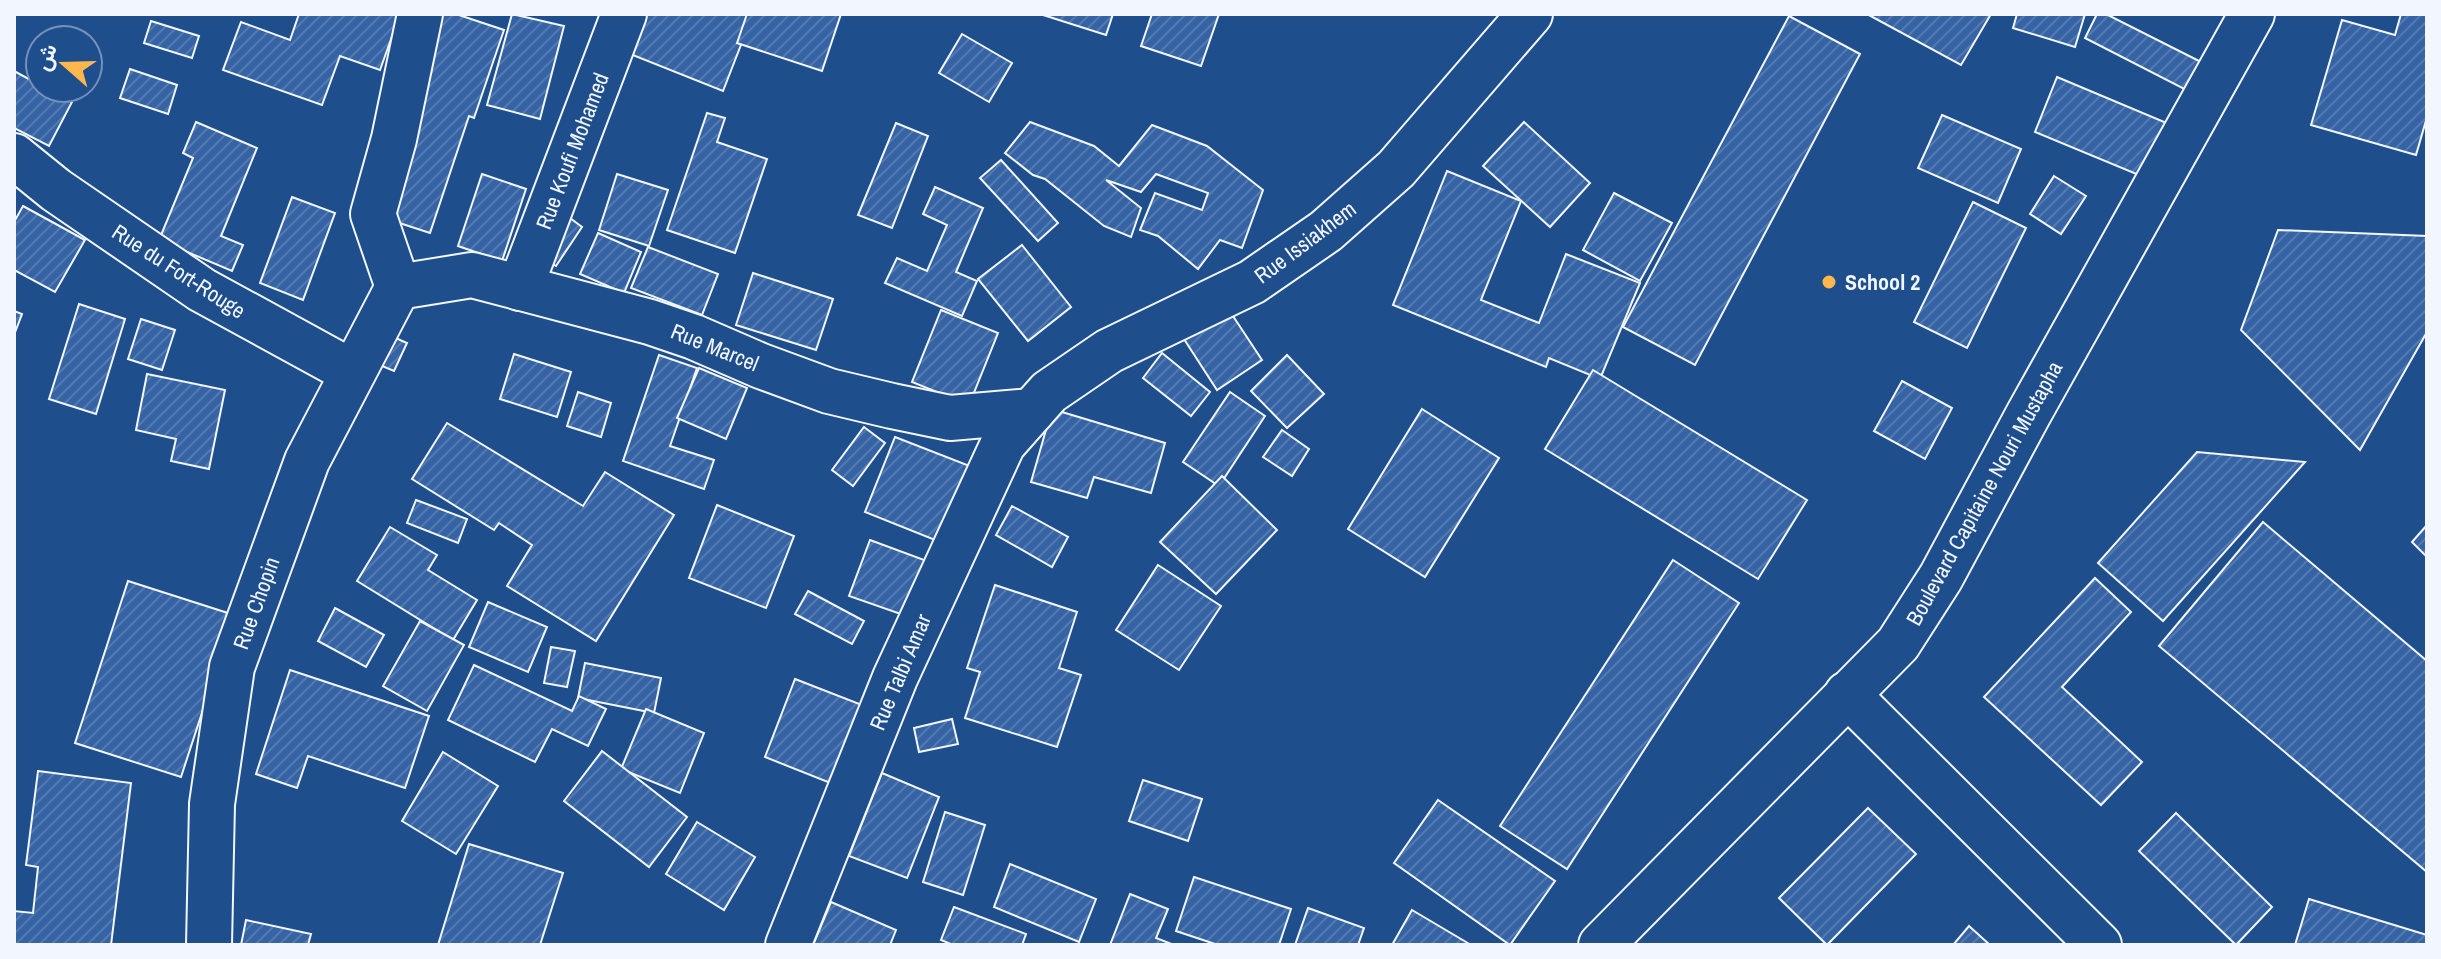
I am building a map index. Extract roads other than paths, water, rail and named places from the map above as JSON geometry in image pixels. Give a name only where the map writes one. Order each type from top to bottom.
[{"type":"street","points":[[398,287],[373,214],[394,139],[420,14]]},
{"type":"street","name":"Rue Koufi Mohamed","points":[[520,288],[624,14]]},
{"type":"street","name":"Rue Issiakhem","points":[[1032,411],[1049,392],[1109,351],[1252,282],[1326,231],[1396,169],[1530,14]]},
{"type":"street","name":"Boulevard Capitaine Nouri Mustapha","points":[[1601,945],[1898,644],[1941,577],[2035,401],[2252,14]]},
{"type":"street","name":"Rue du Fort-Rouge","points":[[14,156],[56,190],[202,290],[352,372]]},
{"type":"street","name":"Rue Marcel","points":[[398,287],[472,275],[650,322],[829,391],[950,418],[1032,411]]},
{"type":"street","name":"Rue Chopin","points":[[209,945],[212,804],[232,667],[307,461],[398,287]]},
{"type":"street","name":"Rue Talbi Amar","points":[[788,945],[895,678],[1003,444],[1032,411]]},
{"type":"street","points":[[1847,694],[2099,945]]},
{"type":"place","name":"School 2","points":[[1829,282]]}]
